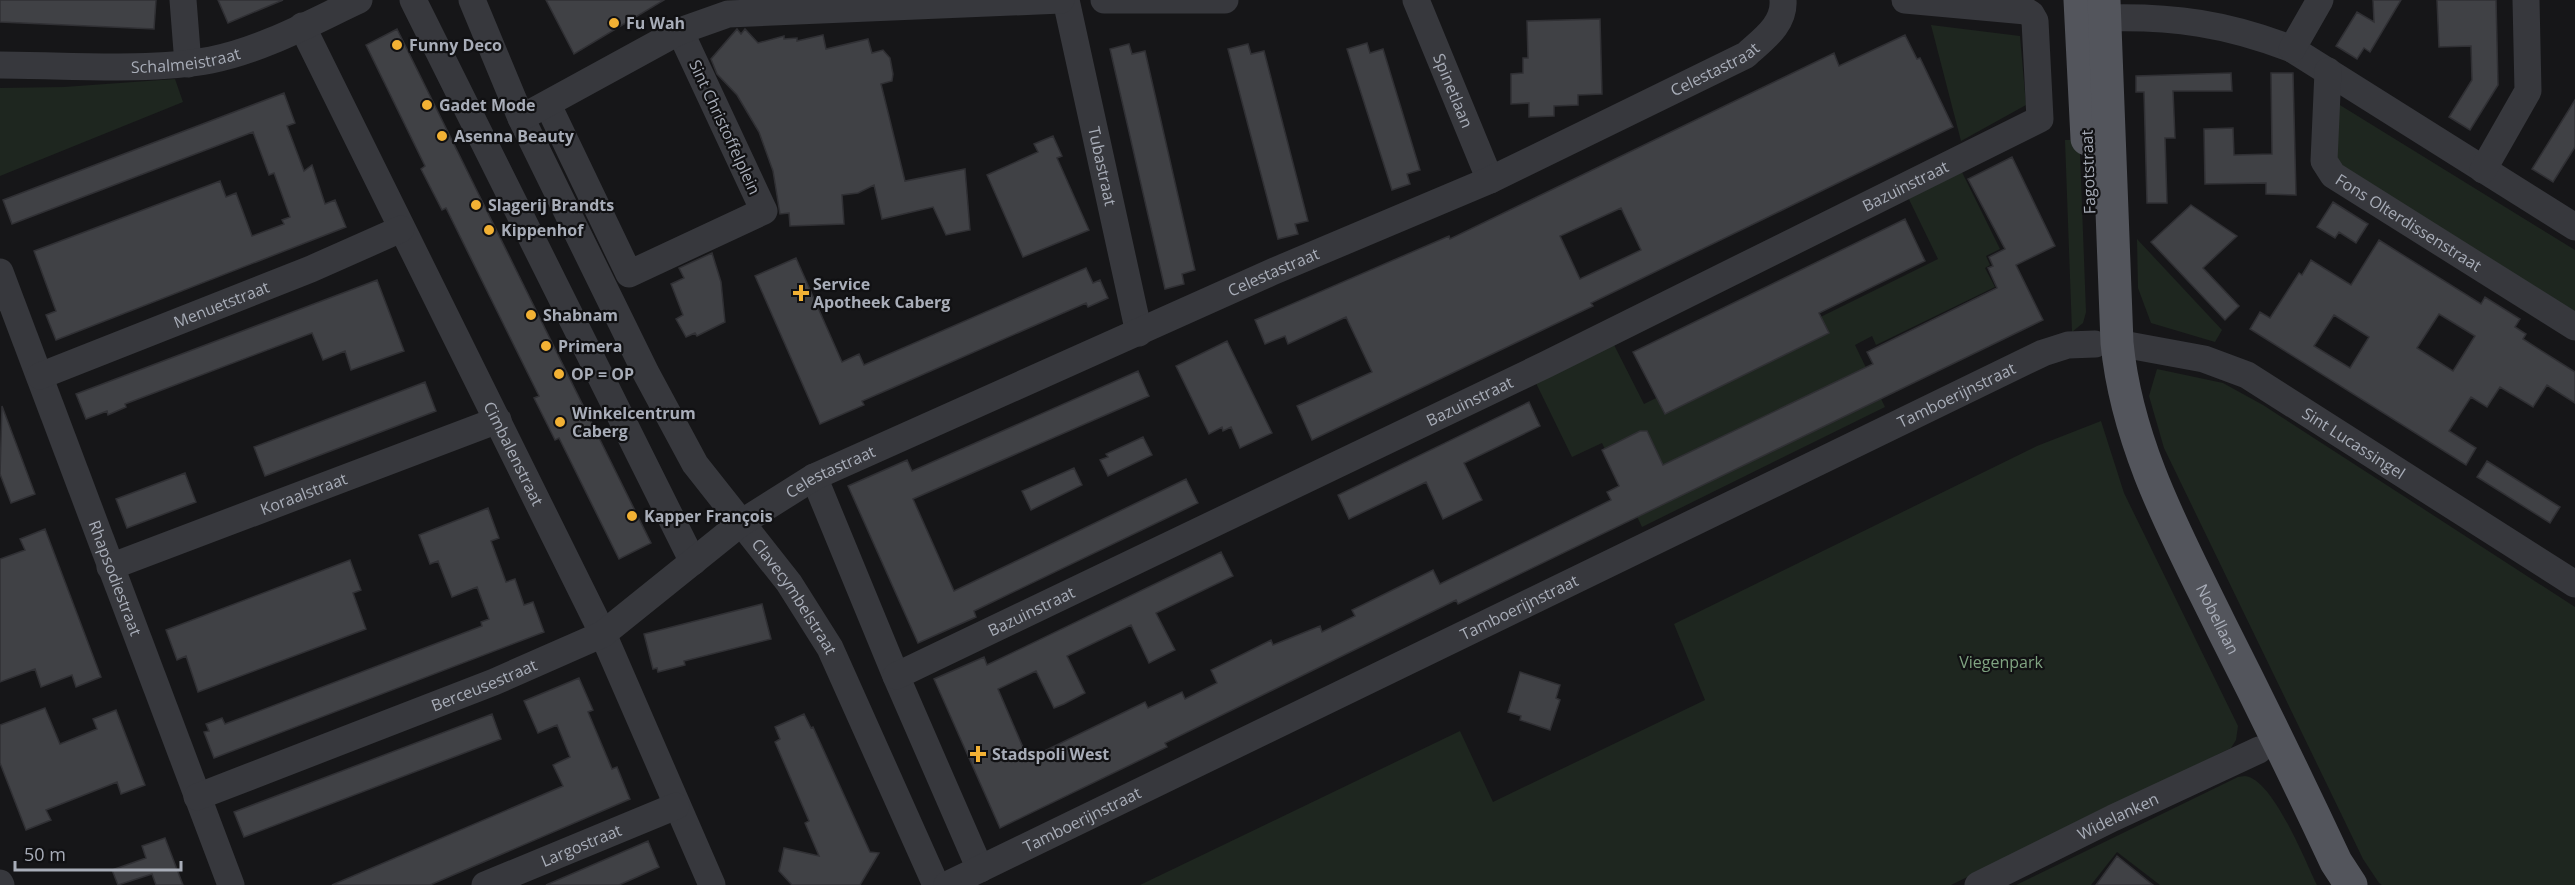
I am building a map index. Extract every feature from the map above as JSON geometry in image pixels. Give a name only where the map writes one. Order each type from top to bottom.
[{"type":"main road","name":"Fagotstraat","points":[[2096,6],[2106,343]]},
{"type":"main road","name":"Nobellaan","points":[[2106,343],[2102,393],[2119,455],[2259,750],[2326,885]]},
{"type":"main road","name":"Nobellaan","points":[[2106,343],[2120,377],[2129,418],[2153,482],[2336,861],[2350,885]]},
{"type":"street","points":[[183,0],[188,64]]},
{"type":"street","name":"Schalmeistraat","points":[[0,64],[188,64],[240,52],[360,0]]},
{"type":"street","points":[[412,0],[693,562]]},
{"type":"street","name":"Clavecymbelstraat","points":[[472,0],[521,118],[682,442],[741,523],[789,583],[830,648],[936,885]]},
{"type":"street","points":[[521,118],[681,31],[728,14],[1063,0]]},
{"type":"street","name":"Tubastraat","points":[[1063,0],[1139,333]]},
{"type":"street","points":[[1104,0],[1224,0]]},
{"type":"street","name":"Spinetlaan","points":[[1416,0],[1490,180]]},
{"type":"street","name":"Celestastraat","points":[[741,523],[813,477],[1490,180],[1746,55],[1777,25],[1784,8],[1783,0]]},
{"type":"street","name":"Bazuinstraat","points":[[896,676],[1545,365],[2040,119],[2035,21],[2031,14],[2026,10],[1905,0]]},
{"type":"street","points":[[2292,49],[2320,0]]},
{"type":"street","points":[[2483,170],[2528,92],[2526,0]]},
{"type":"street","points":[[2096,6],[2242,31],[2292,49],[2575,227]]},
{"type":"street","name":"Cimbalenstraat","points":[[302,26],[603,634],[712,885]]},
{"type":"street","name":"Sint Christoffelplein","points":[[548,105],[629,274],[764,212],[681,31]]},
{"type":"street","name":"Fons Olterdissenstraat","points":[[2328,71],[2324,161],[2333,175],[2575,327]]},
{"type":"street","name":"Menuetstraat","points":[[40,376],[311,269],[401,229]]},
{"type":"street","name":"Rhapsodiestraat","points":[[0,272],[231,885]]},
{"type":"street","name":"Sint Lucassingel","points":[[2106,343],[2194,357],[2225,365],[2247,375],[2575,584]]},
{"type":"street","name":"Tamboerijnstraat","points":[[947,885],[2043,353],[2068,345],[2106,343]]},
{"type":"street","name":"Koraalstraat","points":[[110,567],[498,420]]},
{"type":"street","points":[[813,477],[896,676],[980,868]]},
{"type":"street","name":"Berceusestraat","points":[[197,797],[494,682],[603,634],[741,523]]},
{"type":"street","name":"Widelanken","points":[[1978,885],[2113,818],[2259,750]]},
{"type":"street","name":"Largostraat","points":[[485,885],[676,806]]},
{"type":"green space","points":[[1931,25],[2020,36],[2026,105],[1961,141]]},
{"type":"green space","points":[[175,79],[183,102],[0,176],[0,88],[64,87]]},
{"type":"green space","points":[[2335,102],[2575,250],[2575,313],[2332,161]]},
{"type":"green space","points":[[2065,140],[2074,140],[2080,153],[2086,312],[2083,323],[2072,332]]},
{"type":"green space","points":[[1955,158],[2000,249],[1986,256],[1990,265],[1985,268],[1995,287],[1876,345],[1872,336],[1855,345],[1885,407],[1642,527],[1602,443],[1572,457],[1533,377],[1611,339],[1644,404],[1938,259],[1902,185]]},
{"type":"green space","points":[[2137,239],[2222,330],[2215,342],[2151,323],[2138,288]]},
{"type":"green space","points":[[2157,369],[2223,383],[2263,405],[2575,607],[2575,885],[2382,885],[2379,883],[2363,859],[2164,448],[2149,396]]},
{"type":"green space","name":"Viegenpark","points":[[2101,421],[2124,493],[2238,726],[2236,740],[2231,748],[1951,885],[1140,885],[1460,731],[1493,802],[1705,700],[1674,624],[2037,446]]},
{"type":"green space","points":[[2245,776],[2256,781],[2277,805],[2317,885],[2160,885],[2117,852],[2091,885],[2016,885],[2238,777]]},
{"type":"building","points":[[0,0],[156,0],[154,29],[0,22]]},
{"type":"building","points":[[218,0],[283,0],[228,23]]},
{"type":"building","points":[[546,0],[664,0],[574,54]]},
{"type":"building","points":[[2373,0],[2401,0],[2370,52],[2364,48],[2357,59],[2336,46],[2357,12],[2374,22]]},
{"type":"building","points":[[2437,0],[2496,0],[2498,85],[2470,130],[2449,117],[2472,80],[2471,46],[2439,47]]},
{"type":"building","points":[[1600,19],[1602,94],[1578,95],[1578,105],[1554,106],[1554,116],[1529,117],[1529,103],[1511,104],[1511,74],[1523,73],[1523,58],[1528,58],[1527,21]]},
{"type":"building","points":[[397,29],[651,543],[619,559],[559,438],[555,440],[534,398],[539,396],[446,208],[442,210],[421,169],[425,166],[366,45]]},
{"type":"building","points":[[737,29],[741,34],[745,29],[758,43],[784,36],[784,39],[797,38],[797,41],[823,35],[826,49],[868,39],[872,53],[883,50],[890,58],[893,74],[892,81],[881,84],[905,181],[965,169],[970,230],[946,235],[933,207],[882,219],[874,185],[858,193],[842,195],[844,224],[790,226],[789,213],[780,214],[773,171],[759,132],[737,95],[717,74],[711,59]]},
{"type":"building","points":[[1905,35],[1917,59],[1920,58],[1953,127],[1591,303],[1593,306],[1312,440],[1297,406],[1372,372],[1346,317],[1288,344],[1285,336],[1265,344],[1255,320],[1449,236],[1450,239],[1834,53],[1839,66]],"holes":[[[1621,208],[1641,250],[1580,279],[1560,236]]]},
{"type":"building","points":[[1367,43],[1370,53],[1383,49],[1420,170],[1407,174],[1410,184],[1392,190],[1347,49]]},
{"type":"building","points":[[1129,44],[1132,54],[1145,51],[1195,270],[1182,274],[1184,284],[1165,289],[1110,49]]},
{"type":"building","points":[[1248,44],[1251,54],[1264,51],[1308,221],[1295,224],[1298,234],[1278,239],[1228,49]]},
{"type":"building","points":[[2231,73],[2232,91],[2173,91],[2175,138],[2165,138],[2167,203],[2147,203],[2144,92],[2136,92],[2136,76]]},
{"type":"building","points":[[2271,73],[2293,73],[2296,195],[2266,194],[2266,183],[2205,184],[2204,129],[2233,128],[2234,155],[2272,154]]},
{"type":"building","points":[[284,93],[295,123],[287,126],[304,171],[312,165],[325,204],[335,200],[346,227],[56,340],[46,315],[56,311],[34,251],[220,181],[226,197],[236,193],[252,236],[284,224],[282,220],[290,217],[274,173],[269,175],[253,132],[12,224],[3,200]]},
{"type":"building","points":[[2575,100],[2575,147],[2553,182],[2532,169]]},
{"type":"building","points":[[1053,136],[1062,156],[1057,158],[1089,230],[1023,257],[987,175],[1038,152],[1034,144]]},
{"type":"building","points":[[2012,157],[2055,246],[2016,265],[2043,320],[1458,604],[1456,600],[1165,743],[1167,747],[1000,828],[934,679],[984,657],[987,665],[1221,552],[1233,576],[1156,613],[1175,650],[1149,663],[1131,625],[1067,656],[1085,693],[1064,704],[1054,708],[1036,671],[998,689],[1028,759],[1145,702],[1148,708],[1182,692],[1185,699],[1217,683],[1211,670],[1271,640],[1273,645],[1320,626],[1322,632],[1355,616],[1352,610],[1433,570],[1440,584],[1611,500],[1607,492],[1619,486],[1602,450],[1640,431],[1647,431],[1663,465],[1873,364],[1867,352],[1997,288],[1988,268],[1993,266],[1989,257],[2005,249],[1968,179]]},
{"type":"building","points":[[2333,202],[2368,224],[2356,243],[2339,232],[2335,238],[2317,227]]},
{"type":"building","points":[[2191,205],[2237,236],[2203,268],[2239,306],[2225,320],[2151,242]]},
{"type":"building","points":[[1905,219],[1925,261],[1819,313],[1829,333],[1665,414],[1633,352]]},
{"type":"building","points":[[2379,240],[2481,304],[2485,297],[2520,319],[2515,327],[2526,334],[2523,339],[2575,372],[2575,403],[2547,385],[2533,407],[2500,387],[2487,407],[2471,397],[2449,431],[2476,448],[2466,465],[2250,329],[2260,312],[2270,318],[2299,273],[2302,275],[2311,260],[2351,285]],"holes":[[[2439,314],[2475,336],[2453,371],[2417,348]],[[2334,315],[2369,337],[2350,368],[2314,346]]]},
{"type":"building","points":[[712,253],[721,282],[725,322],[697,336],[695,333],[686,337],[676,319],[683,315],[671,284],[684,278],[679,268]]},
{"type":"building","points":[[796,258],[842,362],[859,354],[864,365],[1086,268],[1093,283],[1100,280],[1108,298],[1088,307],[1086,303],[862,401],[864,405],[820,424],[755,276]]},
{"type":"building","points":[[377,280],[404,351],[351,370],[345,351],[323,360],[312,333],[125,404],[126,407],[108,415],[107,411],[86,419],[76,394]]},
{"type":"building","points":[[1227,341],[1272,433],[1240,448],[1231,427],[1223,431],[1222,427],[1209,434],[1176,366]]},
{"type":"building","points":[[1138,371],[1149,396],[913,499],[954,591],[1186,479],[1198,503],[974,611],[976,617],[918,643],[848,486],[907,460],[912,471]]},
{"type":"building","points":[[425,382],[436,411],[265,476],[254,447]]},
{"type":"building","points":[[1529,402],[1540,426],[1464,463],[1482,500],[1443,519],[1426,482],[1349,519],[1338,495]]},
{"type":"building","points":[[2,406],[35,494],[11,503],[0,474]]},
{"type":"building","points":[[1143,437],[1152,455],[1108,476],[1100,460],[1108,457],[1106,454]]},
{"type":"building","points":[[2487,461],[2560,507],[2550,523],[2477,477]]},
{"type":"building","points":[[1074,468],[1082,485],[1031,510],[1022,491]]},
{"type":"building","points":[[185,473],[196,502],[127,528],[116,499]]},
{"type":"building","points":[[488,508],[499,538],[491,541],[506,582],[515,579],[524,605],[533,602],[544,632],[214,758],[204,732],[209,731],[206,724],[222,718],[225,724],[482,626],[481,622],[489,619],[477,587],[452,597],[438,561],[430,564],[419,535]]},
{"type":"building","points":[[45,529],[101,677],[76,687],[72,675],[41,687],[35,669],[0,682],[0,559],[25,550],[20,539]]},
{"type":"building","points":[[350,560],[361,590],[353,593],[366,629],[198,692],[186,656],[177,660],[166,630]]},
{"type":"building","points":[[762,604],[771,639],[684,661],[685,665],[658,672],[657,668],[653,669],[644,634]]},
{"type":"building","points":[[1520,672],[1560,685],[1556,698],[1560,700],[1550,730],[1520,720],[1521,716],[1508,712]]},
{"type":"building","points":[[579,678],[593,710],[588,712],[612,769],[617,767],[630,799],[430,885],[332,885],[563,786],[553,765],[570,757],[557,725],[538,733],[524,701]]},
{"type":"building","points":[[45,708],[60,744],[97,729],[93,719],[116,710],[145,785],[121,794],[117,782],[46,810],[51,820],[26,830],[0,763],[0,725]]},
{"type":"building","points":[[492,714],[501,739],[244,837],[234,812]]},
{"type":"building","points":[[804,714],[811,728],[813,727],[870,852],[879,853],[860,885],[792,885],[779,871],[784,848],[819,856],[805,823],[809,821],[775,742],[780,739],[775,727]]},
{"type":"building","points":[[165,838],[183,885],[156,885],[152,874],[118,885],[112,870],[146,858],[142,846]]},
{"type":"building","points":[[648,841],[659,867],[619,885],[546,885]]},
{"type":"building","points":[[2117,856],[2153,885],[2096,885]]},
{"type":"place","name":"Fu Wah","points":[[614,23]]},
{"type":"place","name":"Funny Deco","points":[[397,45]]},
{"type":"place","name":"Gadet Mode","points":[[427,105]]},
{"type":"place","name":"Asenna Beauty","points":[[442,136]]},
{"type":"place","name":"Slagerij Brandts","points":[[476,205]]},
{"type":"place","name":"Kippenhof","points":[[489,230]]},
{"type":"place","name":"Service Apotheek Caberg","points":[[801,293]]},
{"type":"place","name":"Shabnam","points":[[531,315]]},
{"type":"place","name":"Primera","points":[[546,346]]},
{"type":"place","name":"OP = OP","points":[[559,374]]},
{"type":"place","name":"Winkelcentrum Caberg","points":[[560,422]]},
{"type":"place","name":"Kapper François","points":[[632,516]]},
{"type":"place","name":"Stadspoli West","points":[[978,754]]}]
